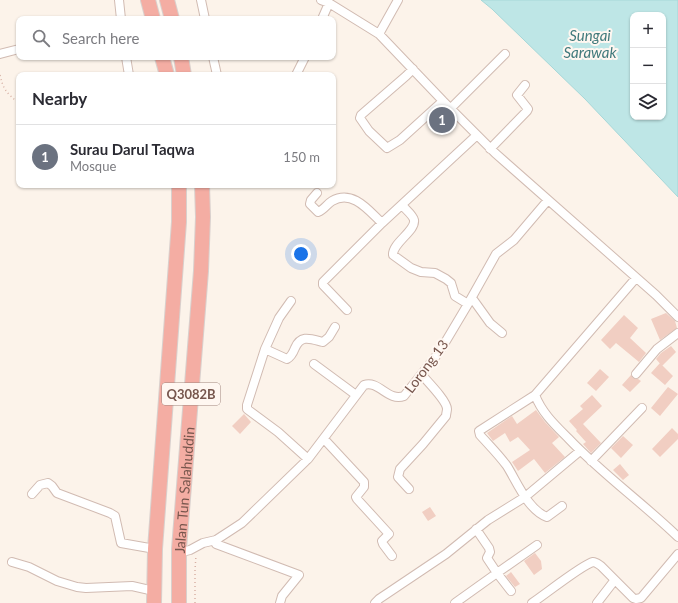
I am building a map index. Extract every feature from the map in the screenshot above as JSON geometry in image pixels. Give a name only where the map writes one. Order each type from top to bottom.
[{"type":"highway","points":[[148,0],[152,16]]},
{"type":"highway","points":[[167,0],[171,16]]},
{"type":"highway","points":[[163,60],[166,72]]},
{"type":"highway","points":[[182,60],[184,72]]},
{"type":"highway","name":"Jalan Tun Salahuddin","points":[[154,597],[155,549],[179,222],[179,188]]},
{"type":"highway","name":"Jalan Tun Salahuddin","points":[[179,603],[179,549],[201,272],[203,217],[202,188]]},
{"type":"street","points":[[119,0],[121,16]]},
{"type":"street","points":[[201,0],[204,16]]},
{"type":"street","points":[[379,34],[398,0]]},
{"type":"street","points":[[322,16],[325,1],[379,34],[490,148],[678,317]]},
{"type":"street","points":[[0,54],[16,50]]},
{"type":"street","points":[[451,108],[504,54]]},
{"type":"street","points":[[126,60],[128,72]]},
{"type":"street","points":[[214,60],[216,72]]},
{"type":"street","points":[[298,72],[304,60]]},
{"type":"street","points":[[413,69],[361,115],[360,118],[369,130],[387,148],[400,140],[443,101]]},
{"type":"street","points":[[490,148],[527,111],[527,106],[517,95],[525,85]]},
{"type":"street","points":[[347,310],[323,285],[323,282],[382,223],[477,135]]},
{"type":"street","points":[[317,193],[311,200],[310,204],[318,212],[322,211],[330,202],[338,198],[345,197],[362,204],[382,223]]},
{"type":"street","name":"Lorong 13","points":[[179,549],[186,551],[213,540],[242,523],[308,459],[364,385],[373,384],[393,397],[398,398],[404,396],[440,351],[496,254],[514,240],[548,200]]},
{"type":"street","points":[[402,205],[414,221],[413,226],[392,252],[393,255],[411,268],[421,272],[435,274],[446,279],[450,283],[455,296],[470,301],[502,334]]},
{"type":"street","points":[[562,506],[547,517],[542,515],[525,498],[506,466],[478,431],[535,395],[636,278]]},
{"type":"street","points":[[291,301],[279,318],[265,349],[246,409],[278,432],[308,459]]},
{"type":"street","points":[[265,349],[287,359],[292,355],[298,341],[302,339],[310,339],[323,342],[329,337],[334,327]]},
{"type":"street","points":[[636,374],[657,349],[678,333]]},
{"type":"street","points":[[314,364],[356,395]]},
{"type":"street","points":[[409,489],[398,477],[400,469],[446,416],[448,410],[443,400],[422,375]]},
{"type":"street","points":[[535,395],[540,406],[549,418],[580,451],[678,537]]},
{"type":"street","points":[[591,461],[642,408]]},
{"type":"street","points":[[324,439],[364,482],[364,487],[356,497],[389,534],[382,541],[392,556]]},
{"type":"street","points":[[375,603],[416,573],[446,554],[476,529],[525,498],[580,451]]},
{"type":"street","points":[[32,494],[40,485],[48,483],[57,493],[115,516],[121,543],[155,549]]},
{"type":"street","points":[[476,529],[489,548],[490,552],[487,558],[511,591]]},
{"type":"street","points":[[213,540],[216,544],[225,548],[299,575],[282,596],[280,603]]},
{"type":"street","points":[[455,603],[537,544]]},
{"type":"street","points":[[533,603],[581,568],[592,562],[596,562],[601,566],[614,581],[633,598],[641,598],[678,554]]},
{"type":"street","points":[[12,562],[29,567],[58,581],[77,588],[132,586],[154,597]]},
{"type":"street","points":[[596,603],[614,581]]},
{"type":"path","points":[[0,75],[2,85],[8,96],[16,101]]},
{"type":"path","points":[[195,603],[197,546]]},
{"type":"water","name":"Sungai Sarawak","points":[[481,0],[678,0],[678,197],[585,99]]},
{"type":"building","points":[[666,313],[675,321],[677,328],[660,340],[651,319]]},
{"type":"building","points":[[624,315],[638,328],[630,338],[646,353],[639,362],[616,343],[610,349],[601,340]]},
{"type":"building","points":[[671,346],[676,352],[662,366],[656,359],[661,353]]},
{"type":"building","points":[[660,363],[673,376],[665,385],[651,373]]},
{"type":"building","points":[[600,369],[609,377],[596,391],[587,383]]},
{"type":"building","points":[[631,375],[633,378],[641,381],[630,392],[622,385]]},
{"type":"building","points":[[668,387],[678,394],[660,416],[651,408]]},
{"type":"building","points":[[592,395],[602,406],[583,424],[601,443],[591,453],[583,444],[586,442],[569,421],[583,409],[580,406]]},
{"type":"building","points":[[536,410],[559,437],[552,443],[565,457],[545,473],[534,459],[518,471],[512,462],[530,450],[518,437],[510,442],[505,433],[493,441],[487,433],[512,416],[517,424]]},
{"type":"building","points":[[244,414],[251,422],[240,434],[232,426]]},
{"type":"building","points":[[672,428],[678,434],[678,439],[660,457],[652,449]]},
{"type":"building","points":[[623,436],[633,445],[621,458],[611,448]]},
{"type":"building","points":[[620,464],[629,475],[623,480],[613,470]]},
{"type":"building","points":[[430,507],[436,516],[428,521],[422,512]]},
{"type":"building","points":[[535,553],[541,561],[542,569],[534,575],[524,561]]},
{"type":"building","points":[[511,572],[520,584],[515,587],[506,576]]},
{"type":"place","name":"Surau Darul Taqwa","points":[[442,120]]}]
